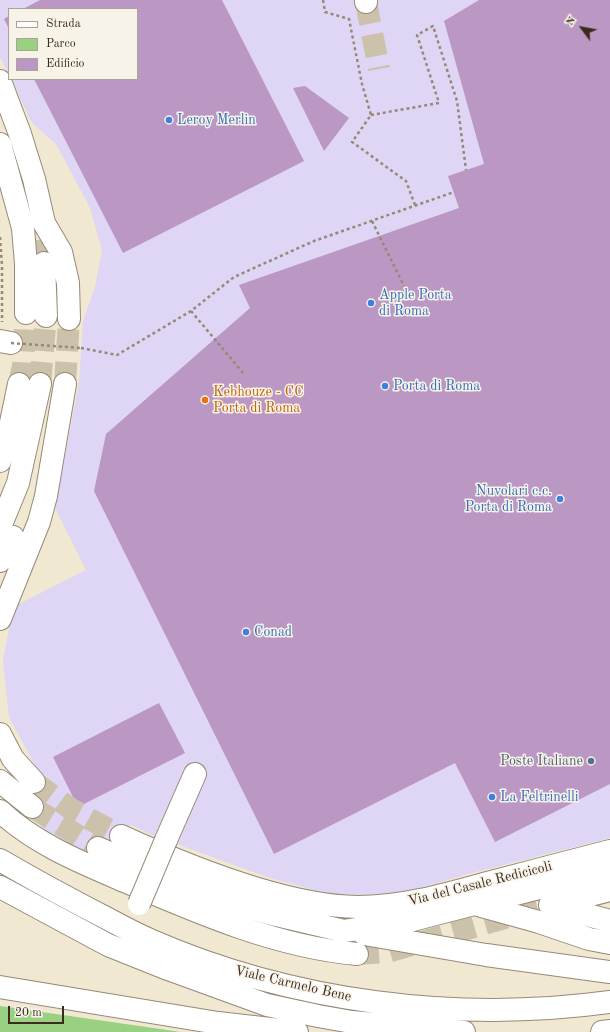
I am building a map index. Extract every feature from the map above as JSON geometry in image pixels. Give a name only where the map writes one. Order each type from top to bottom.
[{"type":"street","points":[[0,81],[32,172],[44,223],[58,247],[63,260],[68,283],[69,319]]},
{"type":"street","points":[[0,123],[23,228],[26,264],[36,315],[44,263]]},
{"type":"street","points":[[0,461],[11,425],[18,384]]},
{"type":"street","points":[[0,561],[40,384]]},
{"type":"street","points":[[0,619],[39,522],[46,496],[65,384]]},
{"type":"street","points":[[0,734],[13,759],[34,782]]},
{"type":"street","points":[[129,930],[195,774]]},
{"type":"street","points":[[0,782],[32,807]]},
{"type":"street","points":[[0,811],[29,833],[64,853],[192,909],[252,930],[291,941],[337,952],[357,954]]},
{"type":"street","name":"Via del Casale Redicicoli","points":[[120,836],[193,866],[255,888],[302,900],[348,906],[374,906],[425,899],[610,851]]},
{"type":"street","points":[[98,848],[169,879],[218,898],[268,913],[344,931],[486,955],[610,972]]},
{"type":"street","name":"Viale Carmelo Bene","points":[[0,860],[149,940],[178,952],[237,971],[303,989],[414,1006],[475,1009],[547,1009],[610,1002]]},
{"type":"street","points":[[344,931],[405,922],[610,870]]},
{"type":"street","name":"Viale Carmelo Bene","points":[[0,887],[108,945],[168,969],[267,1005],[346,1021],[464,1032]]},
{"type":"street","points":[[605,891],[550,905],[610,921]]},
{"type":"street","points":[[474,904],[539,922],[589,939],[610,943]]},
{"type":"street","points":[[0,987],[218,1023],[297,1032]]},
{"type":"street","points":[[602,1032],[610,1031]]},
{"type":"path","points":[[323,0],[325,12],[349,19],[362,84],[371,115]]},
{"type":"path","points":[[415,205],[406,181],[352,142],[371,115],[439,104],[417,35],[433,26],[457,101],[466,170]]},
{"type":"path","points":[[0,237],[4,342],[81,348],[117,355],[191,310],[234,277],[314,241],[454,192]]},
{"type":"path","points":[[372,221],[405,288]]},
{"type":"path","points":[[191,310],[244,374]]},
{"type":"shaded area","points":[[0,0],[610,0],[610,838],[464,875],[400,894],[332,895],[267,877],[152,835],[131,825],[119,838],[103,847],[84,851],[66,847],[50,838],[39,824],[32,807],[32,789],[38,771],[9,717],[3,661],[13,607],[86,570],[55,508],[79,383],[83,321],[95,287],[102,250],[90,208],[56,144],[32,123],[11,80],[138,80],[138,8],[8,8],[8,73],[0,57]]},
{"type":"green space","points":[[0,1006],[181,1032],[0,1032]]},
{"type":"building","name":"Leroy Merlin","points":[[40,0],[222,0],[304,161],[123,253],[35,80],[138,80],[138,8],[25,8]]},
{"type":"building","name":"Porta di Roma","points":[[479,0],[610,0],[610,784],[495,842],[455,763],[274,854],[94,491],[106,434],[250,308],[239,285],[459,208],[448,176],[484,164],[444,21]]},
{"type":"building","points":[[8,17],[8,27],[4,19]]},
{"type":"building","points":[[305,86],[349,118],[324,151],[293,88]]},
{"type":"building","points":[[159,703],[185,753],[78,807],[53,757]]},
{"type":"tunnel","points":[[366,2],[379,69]]},
{"type":"tunnel","points":[[11,145],[32,204],[44,263]]},
{"type":"tunnel","points":[[19,384],[23,366],[26,313]]},
{"type":"tunnel","points":[[40,384],[46,316]]},
{"type":"tunnel","points":[[65,384],[69,319]]},
{"type":"tunnel","points":[[34,782],[71,809],[121,836]]},
{"type":"tunnel","points":[[32,807],[98,848]]},
{"type":"tunnel","points":[[357,954],[387,952],[550,905]]},
{"type":"place","name":"Leroy Merlin","points":[[169,120]]},
{"type":"place","name":"Apple Porta di Roma","points":[[371,303]]},
{"type":"place","name":"Porta di Roma","points":[[385,386]]},
{"type":"place","name":"Kebhouze - CC Porta di Roma","points":[[205,400]]},
{"type":"place","name":"Nuvolari c.c. Porta di Roma","points":[[560,499]]},
{"type":"place","name":"Conad","points":[[246,632]]},
{"type":"place","name":"Poste Italiane","points":[[591,761]]},
{"type":"place","name":"La Feltrinelli","points":[[492,797]]}]
